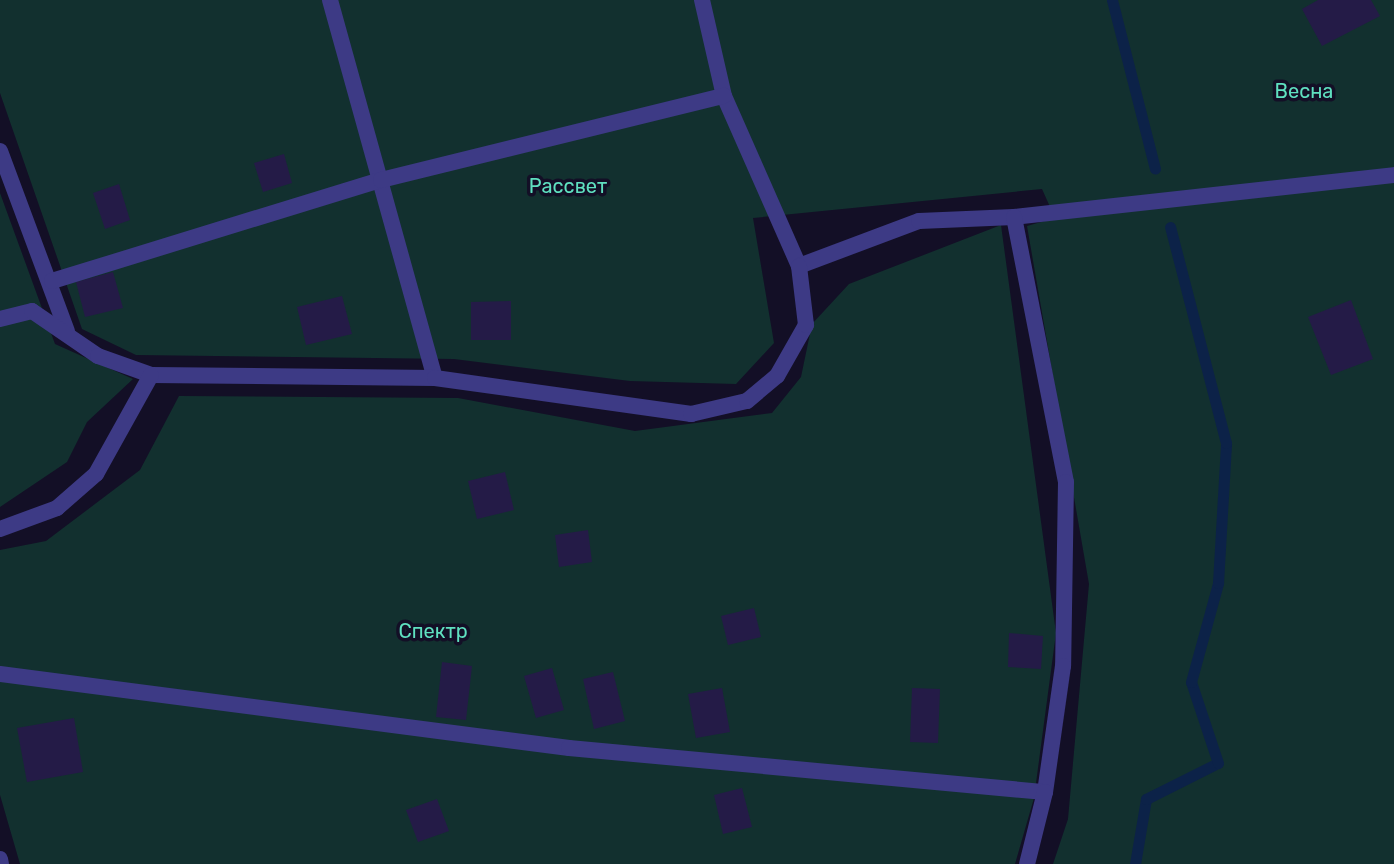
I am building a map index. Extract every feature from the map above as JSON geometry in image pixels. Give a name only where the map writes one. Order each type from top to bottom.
[{"type":"lane","points":[[330,0],[435,378]]},
{"type":"lane","points":[[0,319],[32,311],[67,331],[98,356],[151,375],[435,378],[691,414],[747,401],[777,376],[806,325],[799,266],[724,96],[702,0]]},
{"type":"lane","points":[[52,281],[381,180],[724,96]]},
{"type":"lane","points":[[0,151],[52,281],[67,331]]},
{"type":"lane","points":[[799,266],[919,221],[1014,217],[1394,175]]},
{"type":"lane","points":[[1014,217],[1066,482],[1063,666],[1045,792],[1027,864]]},
{"type":"lane","points":[[0,529],[57,508],[96,474],[151,375]]},
{"type":"lane","points":[[0,674],[569,748],[1045,792]]},
{"type":"green space","points":[[0,0],[1394,0],[1394,864],[1053,864],[1068,819],[1089,584],[1027,226],[1055,218],[1042,189],[753,218],[774,343],[736,384],[630,381],[454,359],[136,355],[82,329],[0,93]]},
{"type":"green space","points":[[0,193],[55,344],[133,379],[87,422],[67,462],[0,507]]},
{"type":"green space","name":"Спектр","points":[[1001,225],[1056,633],[1034,798],[1015,864],[20,864],[0,795],[0,550],[46,541],[140,470],[179,396],[458,398],[635,431],[772,413],[801,377],[812,324],[849,284]]},
{"type":"building","points":[[1318,0],[1371,0],[1380,16],[1322,46],[1302,9]]},
{"type":"building","points":[[284,154],[292,183],[263,192],[254,163]]},
{"type":"building","points":[[119,184],[130,220],[105,229],[93,193]]},
{"type":"building","points":[[113,272],[123,308],[85,317],[76,282]]},
{"type":"building","points":[[342,296],[352,334],[306,345],[297,307]]},
{"type":"building","points":[[1351,300],[1373,359],[1331,375],[1308,317]]},
{"type":"building","points":[[511,301],[511,340],[471,340],[471,302]]},
{"type":"building","points":[[505,472],[514,510],[477,519],[468,481]]},
{"type":"building","points":[[588,530],[592,562],[559,567],[555,535]]},
{"type":"building","points":[[754,608],[761,637],[728,645],[721,616]]},
{"type":"building","points":[[1009,633],[1043,636],[1041,669],[1008,667]]},
{"type":"building","points":[[442,662],[472,666],[466,720],[436,717]]},
{"type":"building","points":[[552,668],[564,710],[536,718],[524,676]]},
{"type":"building","points":[[613,672],[625,721],[594,729],[583,679]]},
{"type":"building","points":[[722,688],[730,732],[696,738],[688,694]]},
{"type":"building","points":[[912,688],[940,689],[938,743],[910,742]]},
{"type":"building","points":[[74,718],[83,772],[27,782],[17,728]]},
{"type":"building","points":[[742,788],[752,827],[723,834],[714,795]]},
{"type":"building","points":[[437,799],[449,831],[418,842],[406,810]]},
{"type":"waterway","points":[[1112,0],[1155,169]]},
{"type":"waterway","points":[[1135,864],[1146,799],[1218,763],[1191,682],[1218,583],[1226,443],[1170,227]]},
{"type":"park label","name":"Весна","points":[[1304,91]]},
{"type":"park label","name":"Рассвет","points":[[568,186]]}]
